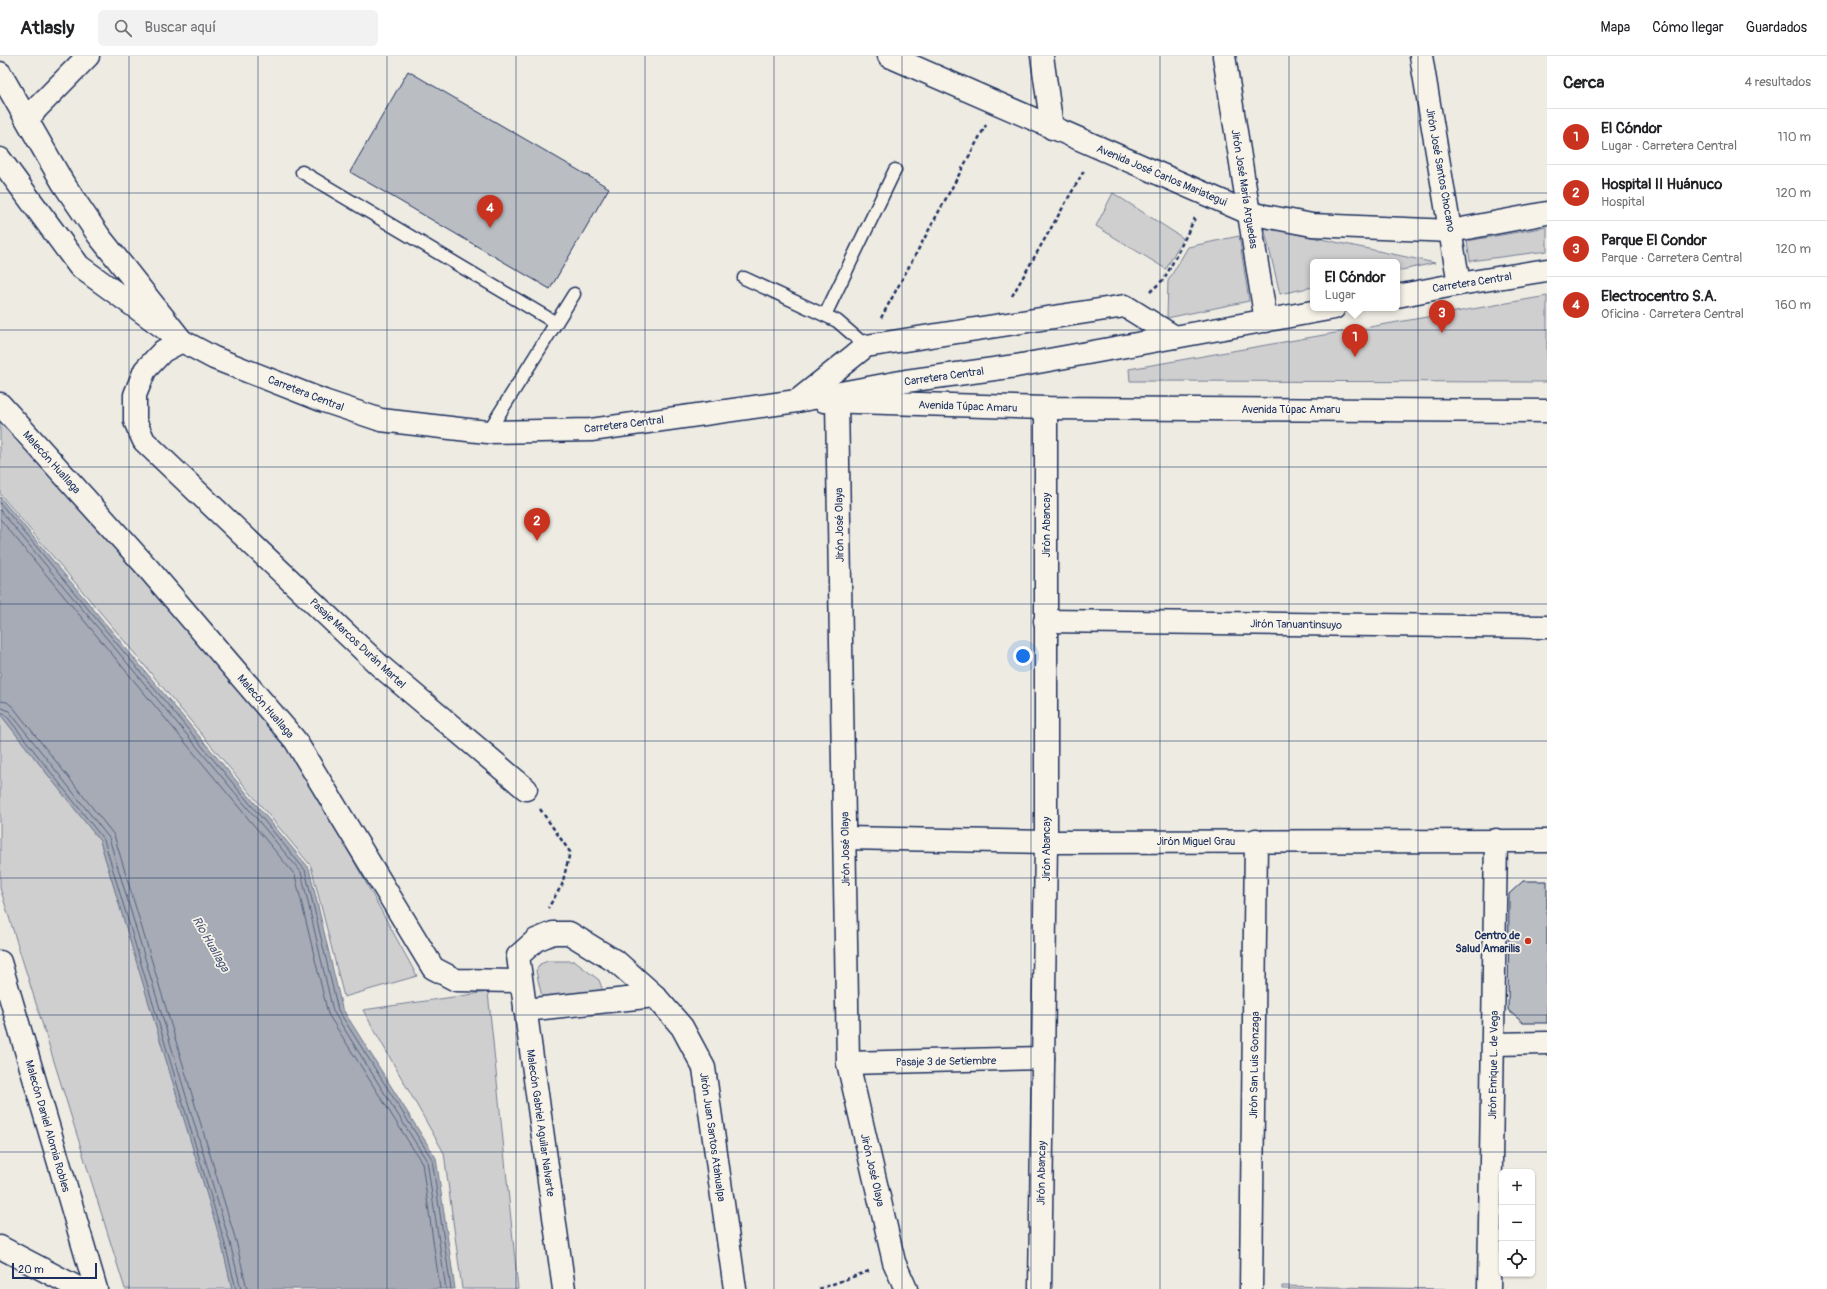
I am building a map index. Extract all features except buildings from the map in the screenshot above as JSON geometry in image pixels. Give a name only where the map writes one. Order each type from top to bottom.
[{"type":"main road","points":[[28,119],[88,56]]},
{"type":"main road","name":"Avenida José Carlos Mariategui","points":[[889,56],[1249,213],[1312,225],[1451,231],[1547,214]]},
{"type":"main road","points":[[1042,56],[1052,128]]},
{"type":"main road","name":"Jirón José María Arguedas","points":[[1224,56],[1266,321]]},
{"type":"main road","name":"Jirón José Santos Chocano","points":[[1421,56],[1459,284]]},
{"type":"main road","points":[[0,73],[28,119],[63,183],[99,236],[182,341]]},
{"type":"main road","name":"Carretera Central","points":[[0,159],[79,266],[182,341],[229,364],[324,401],[381,420],[488,432],[591,430],[797,401],[906,381],[1016,366],[1318,311]]},
{"type":"main road","name":"Carretera Central","points":[[1400,295],[1547,270]]},
{"type":"main road","points":[[797,401],[866,346],[1125,306],[1175,337]]},
{"type":"main road","name":"Pasaje Marcos Durán Martel","points":[[182,341],[163,351],[145,370],[134,395],[135,421],[144,441],[379,665],[526,789]]},
{"type":"main road","name":"Avenida Túpac Amaru","points":[[797,401],[1046,408],[1547,410]]},
{"type":"main road","name":"Jirón José Olaya","points":[[837,401],[848,1063],[894,1262],[906,1289]]},
{"type":"main road","name":"Malecón Huallaga","points":[[0,404],[146,566],[295,740],[432,968],[456,980],[521,981]]},
{"type":"main road","name":"Jirón Abancay","points":[[1040,1289],[1046,842],[1046,408]]},
{"type":"main road","name":"Jirón Tanuantinsuyo","points":[[1045,621],[1547,627]]},
{"type":"main road","name":"Jirón Miguel Grau","points":[[845,838],[1046,842],[1256,840],[1547,841]]},
{"type":"main road","name":"Jirón San Luis Gonzaga","points":[[1251,1289],[1256,840]]},
{"type":"main road","name":"Jirón Enrique L. de Vega","points":[[1489,1289],[1496,840]]},
{"type":"main road","name":"Jirón Juan Santos Atahualpa","points":[[518,956],[536,940],[553,933],[569,933],[618,962],[655,996],[682,1027],[704,1068],[735,1289]]},
{"type":"main road","name":"Malecón Gabriel Aguilar Nalvarte","points":[[518,956],[564,1289]]},
{"type":"main road","name":"Malecón Daniel Alomia Robles","points":[[0,962],[96,1289]]},
{"type":"main road","points":[[526,1010],[655,996]]},
{"type":"main road","points":[[1494,1044],[1547,1043]]},
{"type":"main road","name":"Pasaje 3 de Setiembre","points":[[848,1063],[1043,1058]]},
{"type":"main road","points":[[0,1247],[80,1289]]},
{"type":"lane","points":[[824,315],[895,170]]},
{"type":"lane","points":[[302,172],[556,322]]},
{"type":"lane","points":[[744,278],[837,321],[866,346]]},
{"type":"lane","points":[[488,432],[574,294]]},
{"type":"path","points":[[866,346],[997,104]]},
{"type":"path","points":[[996,326],[1097,148]]},
{"type":"path","points":[[1125,306],[1152,291],[1165,278],[1207,195]]},
{"type":"path","points":[[526,789],[570,852],[562,885],[546,911]]},
{"type":"path","points":[[819,1289],[894,1262]]},
{"type":"shaded area","points":[[1113,193],[1183,238],[1166,269],[1096,226]]},
{"type":"shaded area","points":[[1264,227],[1435,263],[1400,270],[1400,259],[1310,259],[1310,288],[1280,294]]},
{"type":"shaded area","points":[[1547,227],[1547,251],[1470,261],[1467,241]]},
{"type":"shaded area","points":[[1239,236],[1249,301],[1167,318],[1168,281],[1188,247]]},
{"type":"shaded area","points":[[1547,296],[1547,382],[1130,381],[1129,369]]},
{"type":"shaded area","points":[[0,400],[273,722],[308,777],[417,976],[344,997],[311,866],[0,494]]},
{"type":"shaded area","points":[[0,714],[100,841],[222,1245],[232,1289],[125,1289],[0,888]]},
{"type":"shaded area","points":[[548,961],[574,961],[599,980],[603,991],[542,997],[536,971],[540,964]]},
{"type":"shaded area","points":[[488,992],[518,1289],[462,1289],[444,1153],[363,1010]]},
{"type":"shaded area","points":[[1282,1286],[1446,1289],[1282,1289]]},
{"type":"water","name":"Río Huallaga","points":[[0,497],[309,868],[342,1008],[436,1158],[455,1289],[232,1289],[222,1245],[100,841],[0,714]]},
{"type":"place","name":"Electrocentro S.A.","points":[[490,228]]},
{"type":"place","name":"Parque El Condor","points":[[1442,333]]},
{"type":"place","name":"El Cóndor","points":[[1355,357]]},
{"type":"place","name":"Hospital II Huánuco","points":[[537,541]]},
{"type":"place","name":"Centro de Salud Amarilis","points":[[1528,941]]}]
